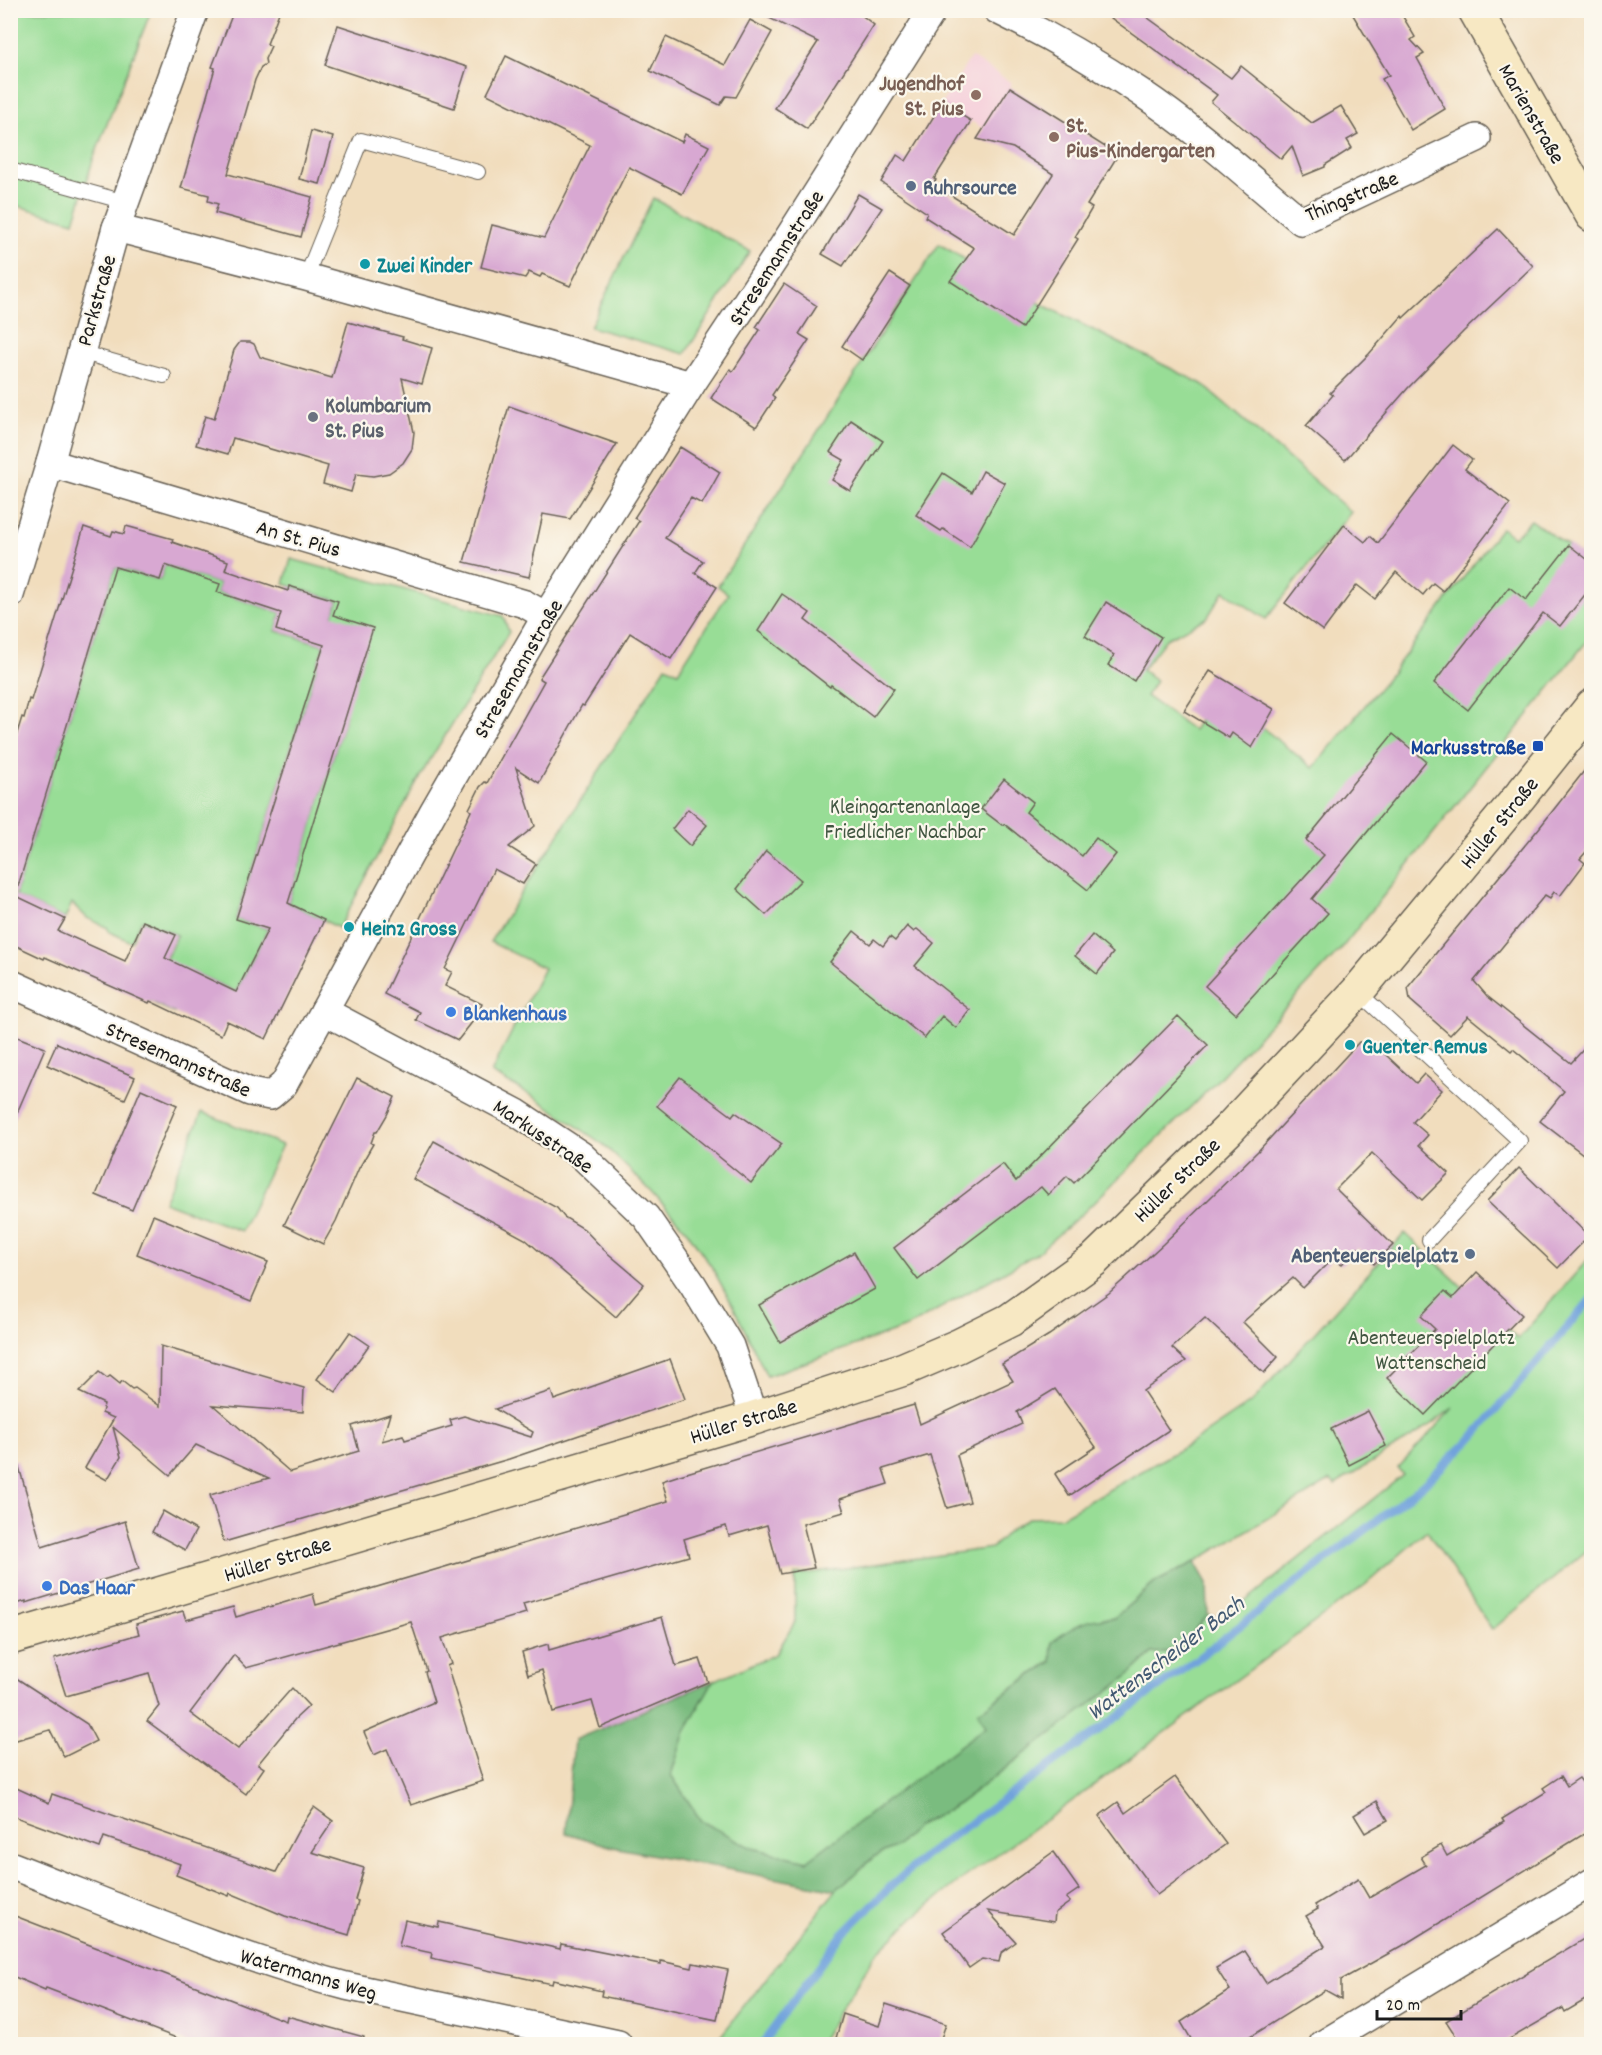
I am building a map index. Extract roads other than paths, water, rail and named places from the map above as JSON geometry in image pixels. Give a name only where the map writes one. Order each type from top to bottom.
[{"type":"street","name":"Parkstraße","points":[[10,595],[50,463],[116,228],[195,10]]},
{"type":"street","name":"Stresemannstraße","points":[[10,983],[250,1092],[270,1096],[284,1084],[433,812],[546,616],[691,385],[778,254],[933,10]]},
{"type":"street","name":"Thingstraße","points":[[997,10],[1045,34],[1141,93],[1199,136],[1301,221],[1477,138]]},
{"type":"street","name":"Marienstraße","points":[[1474,10],[1592,214]]},
{"type":"street","points":[[116,228],[306,277],[691,385]]},
{"type":"street","name":"An St. Pius","points":[[50,463],[525,604],[546,616]]},
{"type":"street","name":"Hüller Straße","points":[[10,1638],[754,1418],[904,1369],[1010,1320],[1094,1260],[1228,1130],[1357,992],[1592,706]]},
{"type":"street","name":"Markusstraße","points":[[324,1011],[517,1113],[581,1155],[646,1217],[693,1285],[730,1347],[754,1418]]},
{"type":"street","name":"Watermanns Weg","points":[[10,1865],[234,1952],[303,1975],[618,2044]]},
{"type":"street","points":[[1323,2044],[1592,1882]]},
{"type":"lane","points":[[306,277],[361,140],[478,172]]},
{"type":"lane","points":[[10,170],[125,202]]},
{"type":"lane","points":[[80,352],[164,376]]},
{"type":"lane","points":[[1357,992],[1520,1141],[1429,1240]]},
{"type":"waterway","name":"Wattenscheider Bach","points":[[762,2044],[841,1936],[889,1888],[925,1856],[1189,1665],[1423,1485],[1474,1436],[1592,1298]]},
{"type":"place","name":"Jugendhof St. Pius","points":[[976,95]]},
{"type":"place","name":"St. Pius-Kindergarten","points":[[1054,137]]},
{"type":"place","name":"Ruhrsource","points":[[911,186]]},
{"type":"place","name":"Zwei Kinder","points":[[365,264]]},
{"type":"place","name":"Kolumbarium St. Pius","points":[[313,417]]},
{"type":"place","name":"Markusstraße","points":[[1538,746]]},
{"type":"place","name":"Heinz Gross","points":[[349,927]]},
{"type":"place","name":"Blankenhaus","points":[[451,1012]]},
{"type":"place","name":"Guenter Remus","points":[[1350,1045]]},
{"type":"place","name":"Abenteuerspielplatz","points":[[1470,1254]]},
{"type":"place","name":"Das Haar","points":[[47,1586]]},
{"type":"park label","name":"Kleingartenanlage Friedlicher Nachbar","points":[[905,818]]},
{"type":"park label","name":"Abenteuerspielplatz Wattenscheid","points":[[1431,1348]]}]
